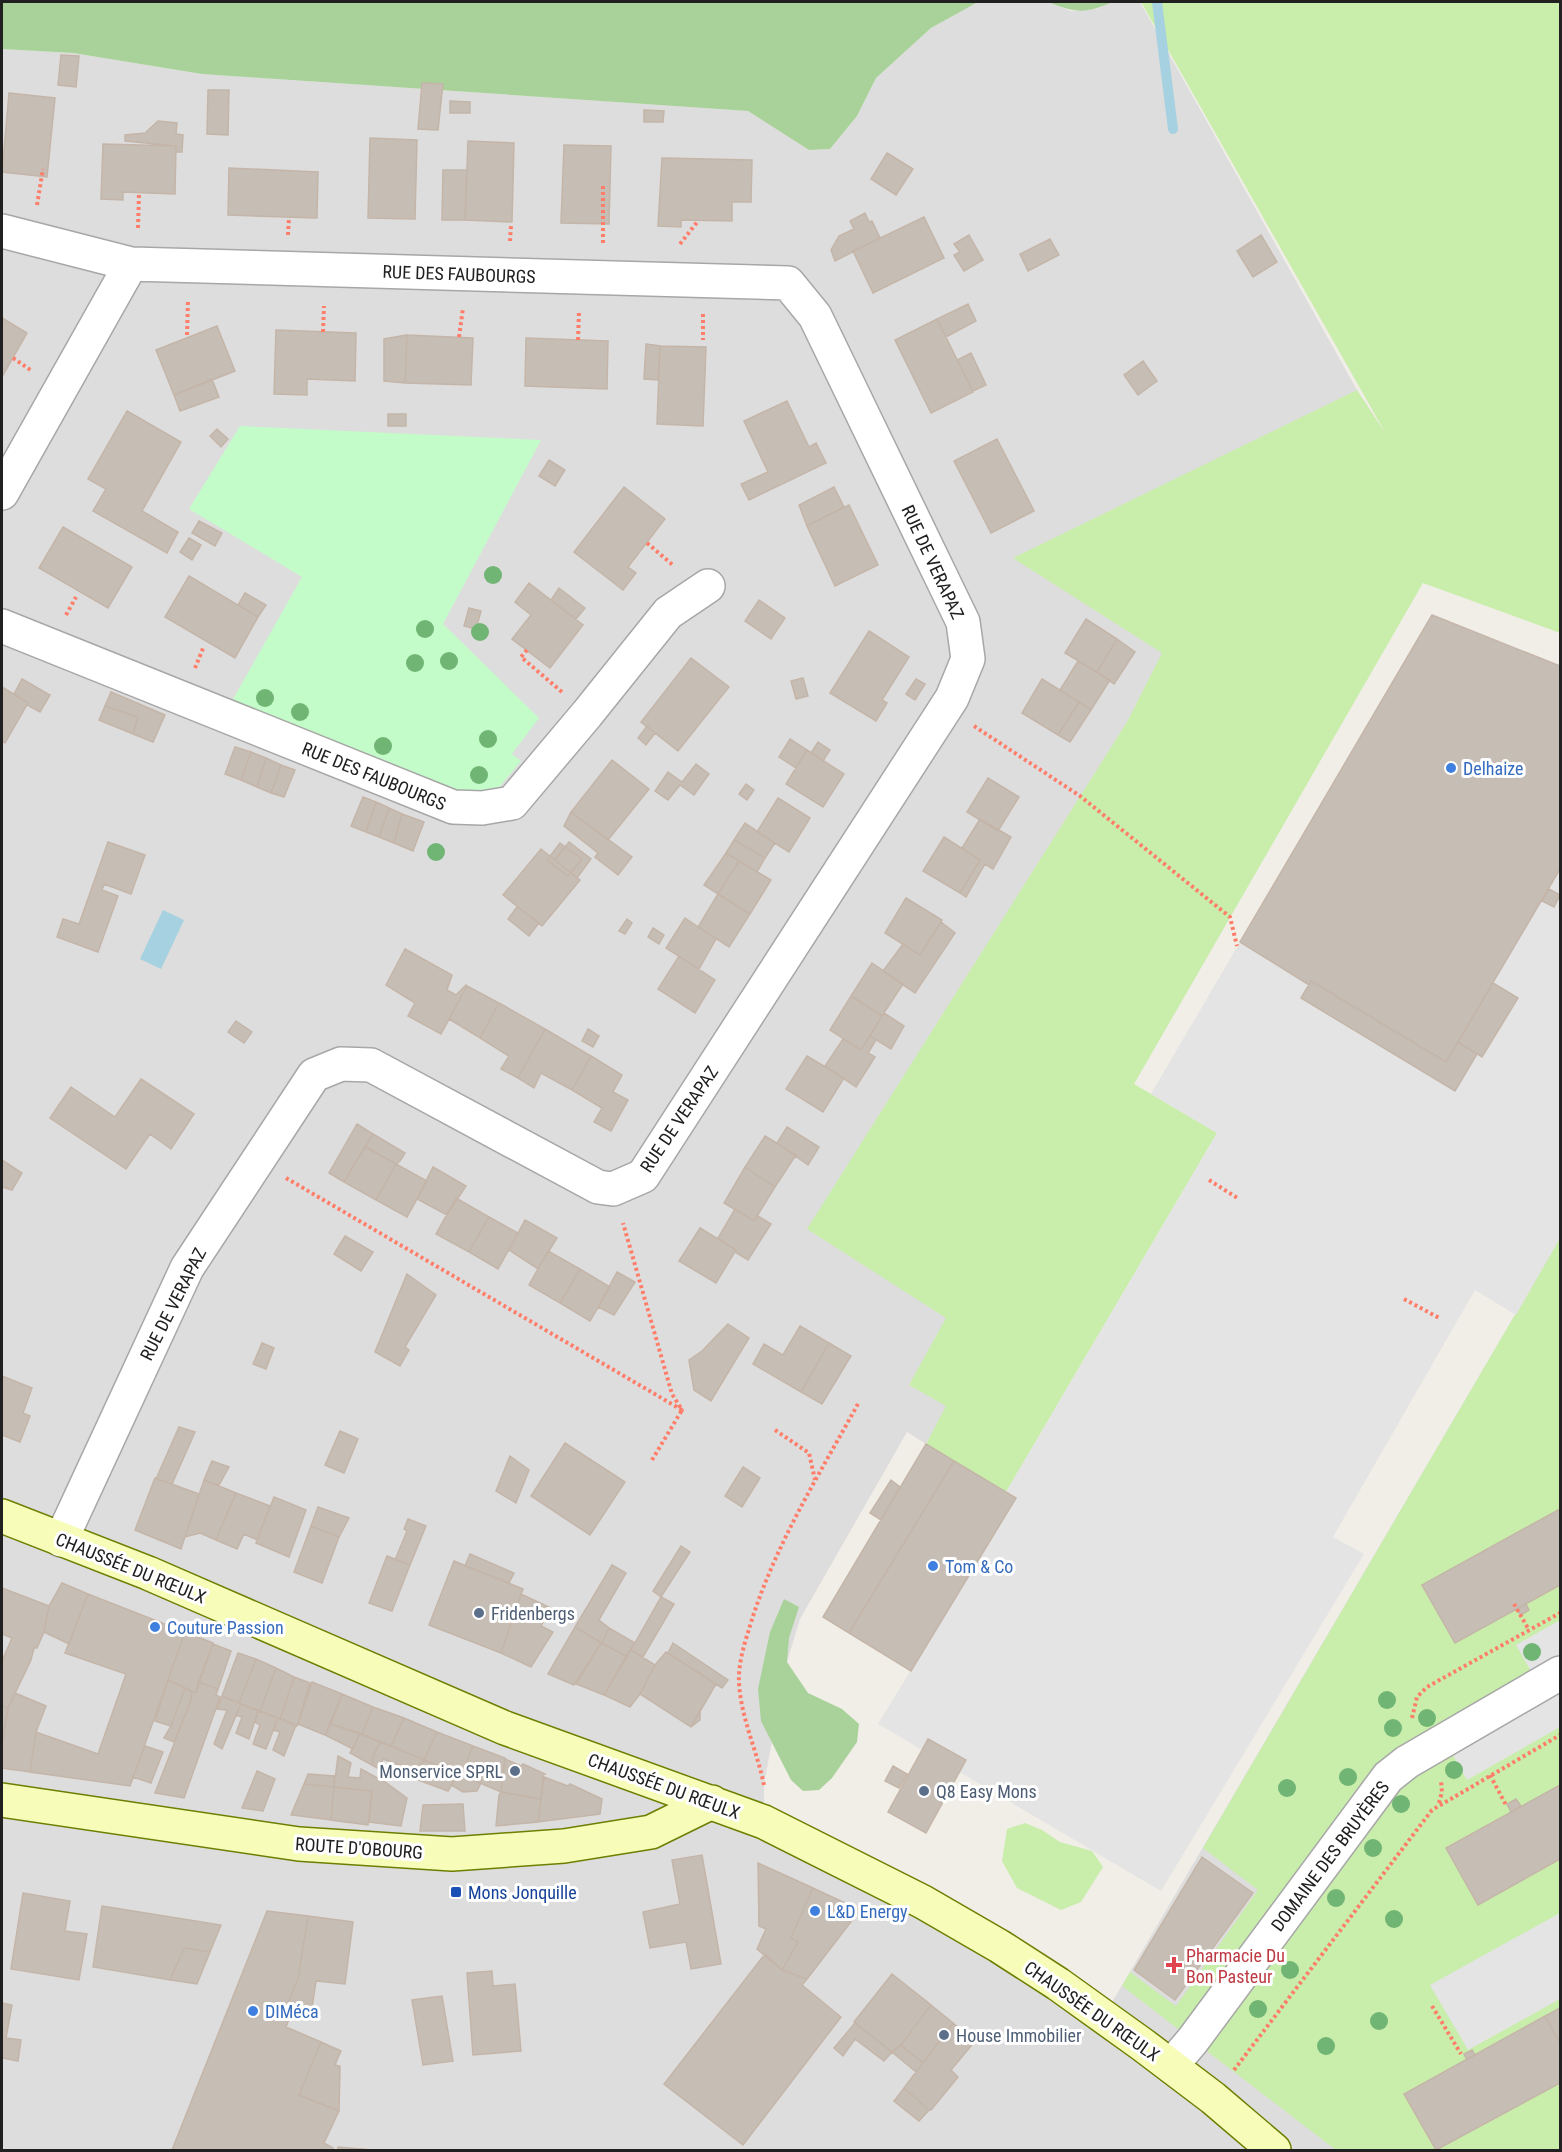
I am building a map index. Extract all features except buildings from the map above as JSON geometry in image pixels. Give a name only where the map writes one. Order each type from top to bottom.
[{"type":"main road","name":"CHAUSSÉE DU RŒULX","points":[[2,1516],[148,1573],[505,1728],[764,1822],[923,1902],[999,1946],[1058,1984],[1213,2098],[1274,2151]]},
{"type":"main road","name":"ROUTE D'OBOURG","points":[[2,1800],[299,1844],[452,1854],[564,1846],[651,1832],[712,1802]]},
{"type":"street","name":"RUE DES FAUBOURGS","points":[[2,231],[131,264],[788,284]]},
{"type":"street","points":[[2,493],[131,264]]},
{"type":"street","name":"RUE DE VERAPAZ","points":[[62,1540],[187,1268],[314,1075],[341,1064],[371,1065],[598,1186],[613,1189],[643,1176],[952,698],[968,659],[963,622],[815,316],[788,284]]},
{"type":"street","name":"RUE DES FAUBOURGS","points":[[2,626],[453,807],[482,808],[512,803],[668,613],[708,586]]},
{"type":"street","name":"DOMAINE DES BRUYÈRES","points":[[1171,2066],[1193,2040],[1388,1777],[1407,1762],[1560,1673]]},
{"type":"path","points":[[603,186],[604,278]]},
{"type":"path","points":[[527,650],[521,657],[587,714]]},
{"type":"path","points":[[946,707],[1080,796],[1230,917],[1237,946]]},
{"type":"path","points":[[257,1161],[682,1410]]},
{"type":"path","points":[[1209,1180],[1239,1199]]},
{"type":"path","points":[[613,1189],[672,1394],[682,1410]]},
{"type":"path","points":[[1404,1299],[1441,1318]]},
{"type":"path","points":[[764,1822],[764,1784],[744,1716],[739,1681],[743,1646],[755,1608],[774,1562],[859,1402]]},
{"type":"path","points":[[652,1460],[682,1410]]},
{"type":"path","points":[[775,1430],[809,1453],[816,1480]]},
{"type":"path","points":[[1514,1604],[1529,1630]]},
{"type":"path","points":[[1425,1752],[1412,1720],[1417,1696],[1427,1687],[1560,1613]]},
{"type":"path","points":[[1213,2098],[1432,1810],[1560,1735]]},
{"type":"path","points":[[1490,1774],[1506,1805]]},
{"type":"path","points":[[1432,2006],[1461,2054]]},
{"type":"shaded area","points":[[978,2],[1048,2],[1071,11],[1096,9],[1113,2],[1140,2],[1357,390],[1394,448],[1230,917],[926,1444],[907,1432],[800,1619],[787,1662],[764,1784],[764,1822],[1104,2016],[1560,1238],[1560,2150],[2,2150],[2,49],[73,53],[202,74],[748,111],[809,150],[830,149],[857,116],[876,78],[931,28]]},
{"type":"shaded area","points":[[1560,870],[1560,1238],[1516,1315],[1475,1290],[1333,1537],[1364,1554],[1161,1891],[878,1724],[1016,1498],[1006,1492],[1217,1133],[1151,1094],[1240,942],[1309,985],[1301,998],[1455,1090],[1477,1054],[1483,1056],[1518,998],[1493,983]]},
{"type":"shaded area","points":[[1560,1620],[1560,1727],[1467,1780],[1444,1740],[1539,1685],[1516,1645]]},
{"type":"shaded area","points":[[1560,1913],[1560,1999],[1468,2050],[1430,1985]]},
{"type":"green space","points":[[2,2],[978,2],[931,28],[876,78],[857,116],[830,149],[809,150],[748,111],[202,74],[73,53],[2,49]]},
{"type":"green space","points":[[1048,2],[1113,2],[1095,9],[1080,11]]},
{"type":"green space","points":[[1141,2],[1560,2],[1560,633],[1423,583],[1134,1084],[1217,1133],[1006,1492],[926,1444],[946,1406],[909,1385],[946,1318],[807,1229],[1127,722],[1162,653],[1013,558],[1357,390],[1386,434]]},
{"type":"green space","points":[[240,426],[541,440],[443,624],[539,718],[512,754],[521,761],[496,791],[456,793],[232,701],[302,577],[189,509]]},
{"type":"green space","points":[[1560,1238],[1560,2150],[1336,2150],[1122,1986],[1130,1972],[1176,2006],[1258,1890],[1203,1848]]},
{"type":"green space","points":[[784,1599],[799,1607],[789,1638],[787,1662],[808,1693],[842,1709],[859,1724],[857,1742],[832,1778],[819,1790],[803,1791],[791,1780],[761,1721],[758,1689],[770,1632]]},
{"type":"green space","points":[[1025,1823],[1042,1830],[1060,1842],[1092,1851],[1103,1867],[1081,1902],[1061,1910],[1017,1888],[1002,1861],[1007,1829]]},
{"type":"water","points":[[163,910],[184,920],[161,969],[140,959]]},
{"type":"waterway","points":[[1157,2],[1173,129]]},
{"type":"place","name":"Delhaize","points":[[1451,768]]},
{"type":"place","name":"Tom & Co","points":[[933,1566]]},
{"type":"place","name":"Fridenbergs","points":[[479,1613]]},
{"type":"place","name":"Couture Passion","points":[[155,1627]]},
{"type":"place","name":"Monservice SPRL","points":[[515,1771]]},
{"type":"place","name":"Q8 Easy Mons","points":[[924,1791]]},
{"type":"place","name":"Mons Jonquille","points":[[456,1892]]},
{"type":"place","name":"L&D Energy","points":[[815,1911]]},
{"type":"place","name":"Pharmacie Du Bon Pasteur","points":[[1174,1965]]},
{"type":"place","name":"DIMéca","points":[[253,2011]]},
{"type":"place","name":"House Immobilier","points":[[944,2035]]}]
